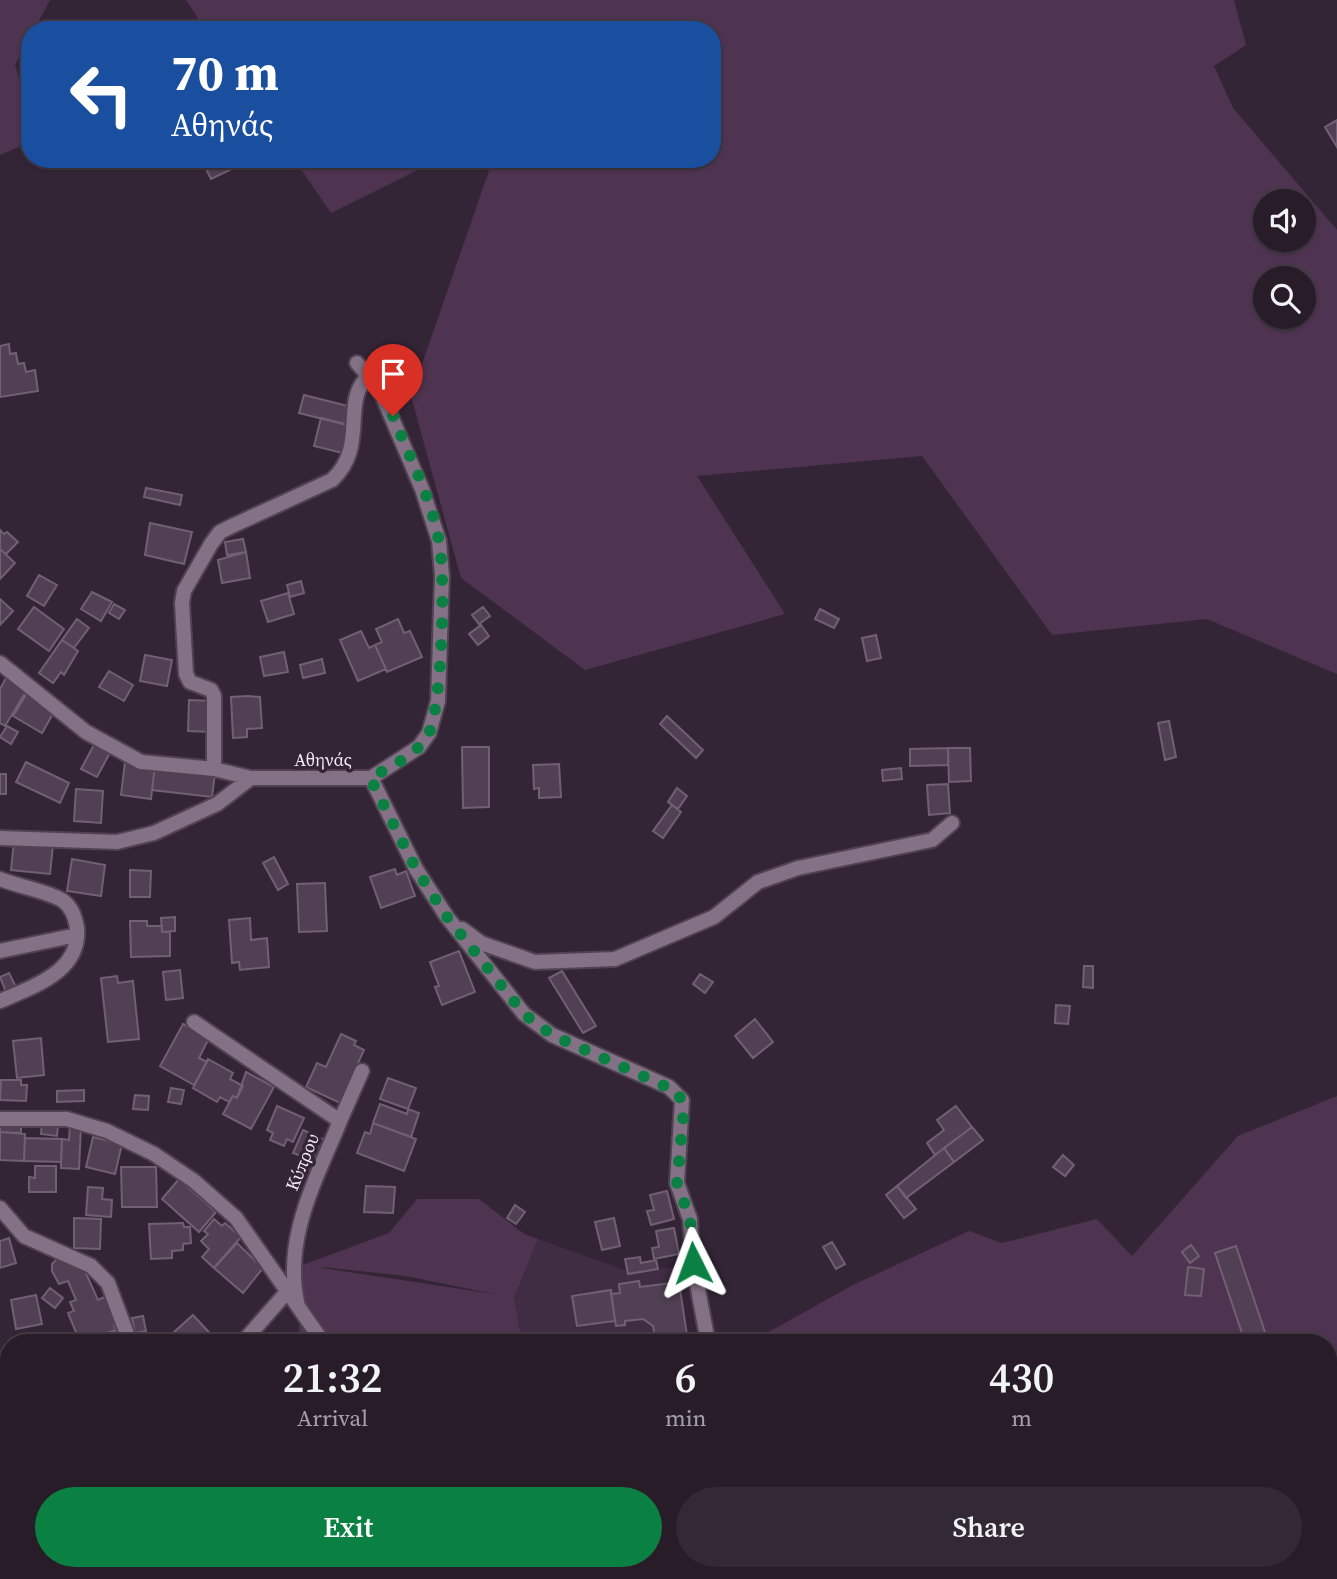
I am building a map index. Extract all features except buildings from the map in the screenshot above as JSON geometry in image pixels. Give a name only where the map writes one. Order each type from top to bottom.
[{"type":"street","points":[[357,363],[379,388],[393,416],[439,541],[442,576],[438,701],[429,733],[419,747],[405,758],[370,778]]},
{"type":"street","points":[[214,769],[214,696],[211,690],[190,682],[186,674],[182,603],[184,591],[220,532],[332,480],[342,471],[354,445],[359,387],[369,376]]},
{"type":"street","name":"Αθηνάς","points":[[0,663],[38,695],[114,749],[141,762],[214,769],[251,779],[370,778],[416,869],[447,917],[505,994],[533,1021],[573,1045],[678,1092],[684,1109],[677,1183],[690,1219],[693,1263],[706,1334]]},
{"type":"street","points":[[0,838],[117,842],[154,833],[217,804],[251,779]]},
{"type":"street","points":[[447,917],[481,943],[535,962],[615,959],[714,917],[758,882],[798,868],[932,840],[952,823]]},
{"type":"street","points":[[0,879],[62,901],[72,911],[77,935],[71,957],[62,970],[0,1001]]},
{"type":"street","points":[[0,951],[77,935]]},
{"type":"street","name":"Κύπρου","points":[[194,1022],[340,1121],[299,1225],[294,1289],[299,1310]]},
{"type":"street","points":[[340,1121],[362,1071]]},
{"type":"street","points":[[0,1119],[68,1119],[107,1131],[154,1154],[194,1181],[236,1218],[317,1334]]},
{"type":"street","points":[[0,1208],[24,1236],[91,1266],[108,1283],[127,1334]]},
{"type":"street","points":[[250,1334],[286,1293]]},
{"type":"shaded area","points":[[0,0],[50,0],[39,21],[21,21],[21,54],[15,65],[21,83],[21,146],[0,155]]},
{"type":"shaded area","points":[[186,0],[1234,0],[1246,45],[1214,66],[1233,108],[1302,189],[1253,189],[1253,252],[1316,252],[1316,205],[1337,230],[1337,674],[1207,619],[1052,635],[922,456],[697,476],[785,614],[585,670],[461,578],[411,396],[490,168],[721,168],[721,21],[200,21]]},
{"type":"shaded area","points":[[300,168],[422,168],[331,213]]},
{"type":"shaded area","points":[[1337,1096],[1337,1334],[765,1334],[853,1285],[969,1231],[1002,1243],[1097,1219],[1132,1256],[1238,1136]]},
{"type":"shaded area","points":[[417,1199],[479,1199],[524,1234],[538,1239],[514,1298],[521,1334],[299,1334],[303,1265],[389,1233]],"holes":[[[322,1267],[406,1276],[494,1294],[322,1268]]]},
{"type":"shaded area","points":[[538,1239],[627,1271],[628,1274],[675,1267],[688,1334],[521,1334],[514,1298]]},
{"type":"route","points":[[393,416],[439,541],[442,576],[438,701],[429,733],[419,747],[370,778],[416,869],[447,917],[505,994],[524,1014],[552,1035],[678,1092],[684,1109],[677,1183],[690,1219],[693,1263]]}]
